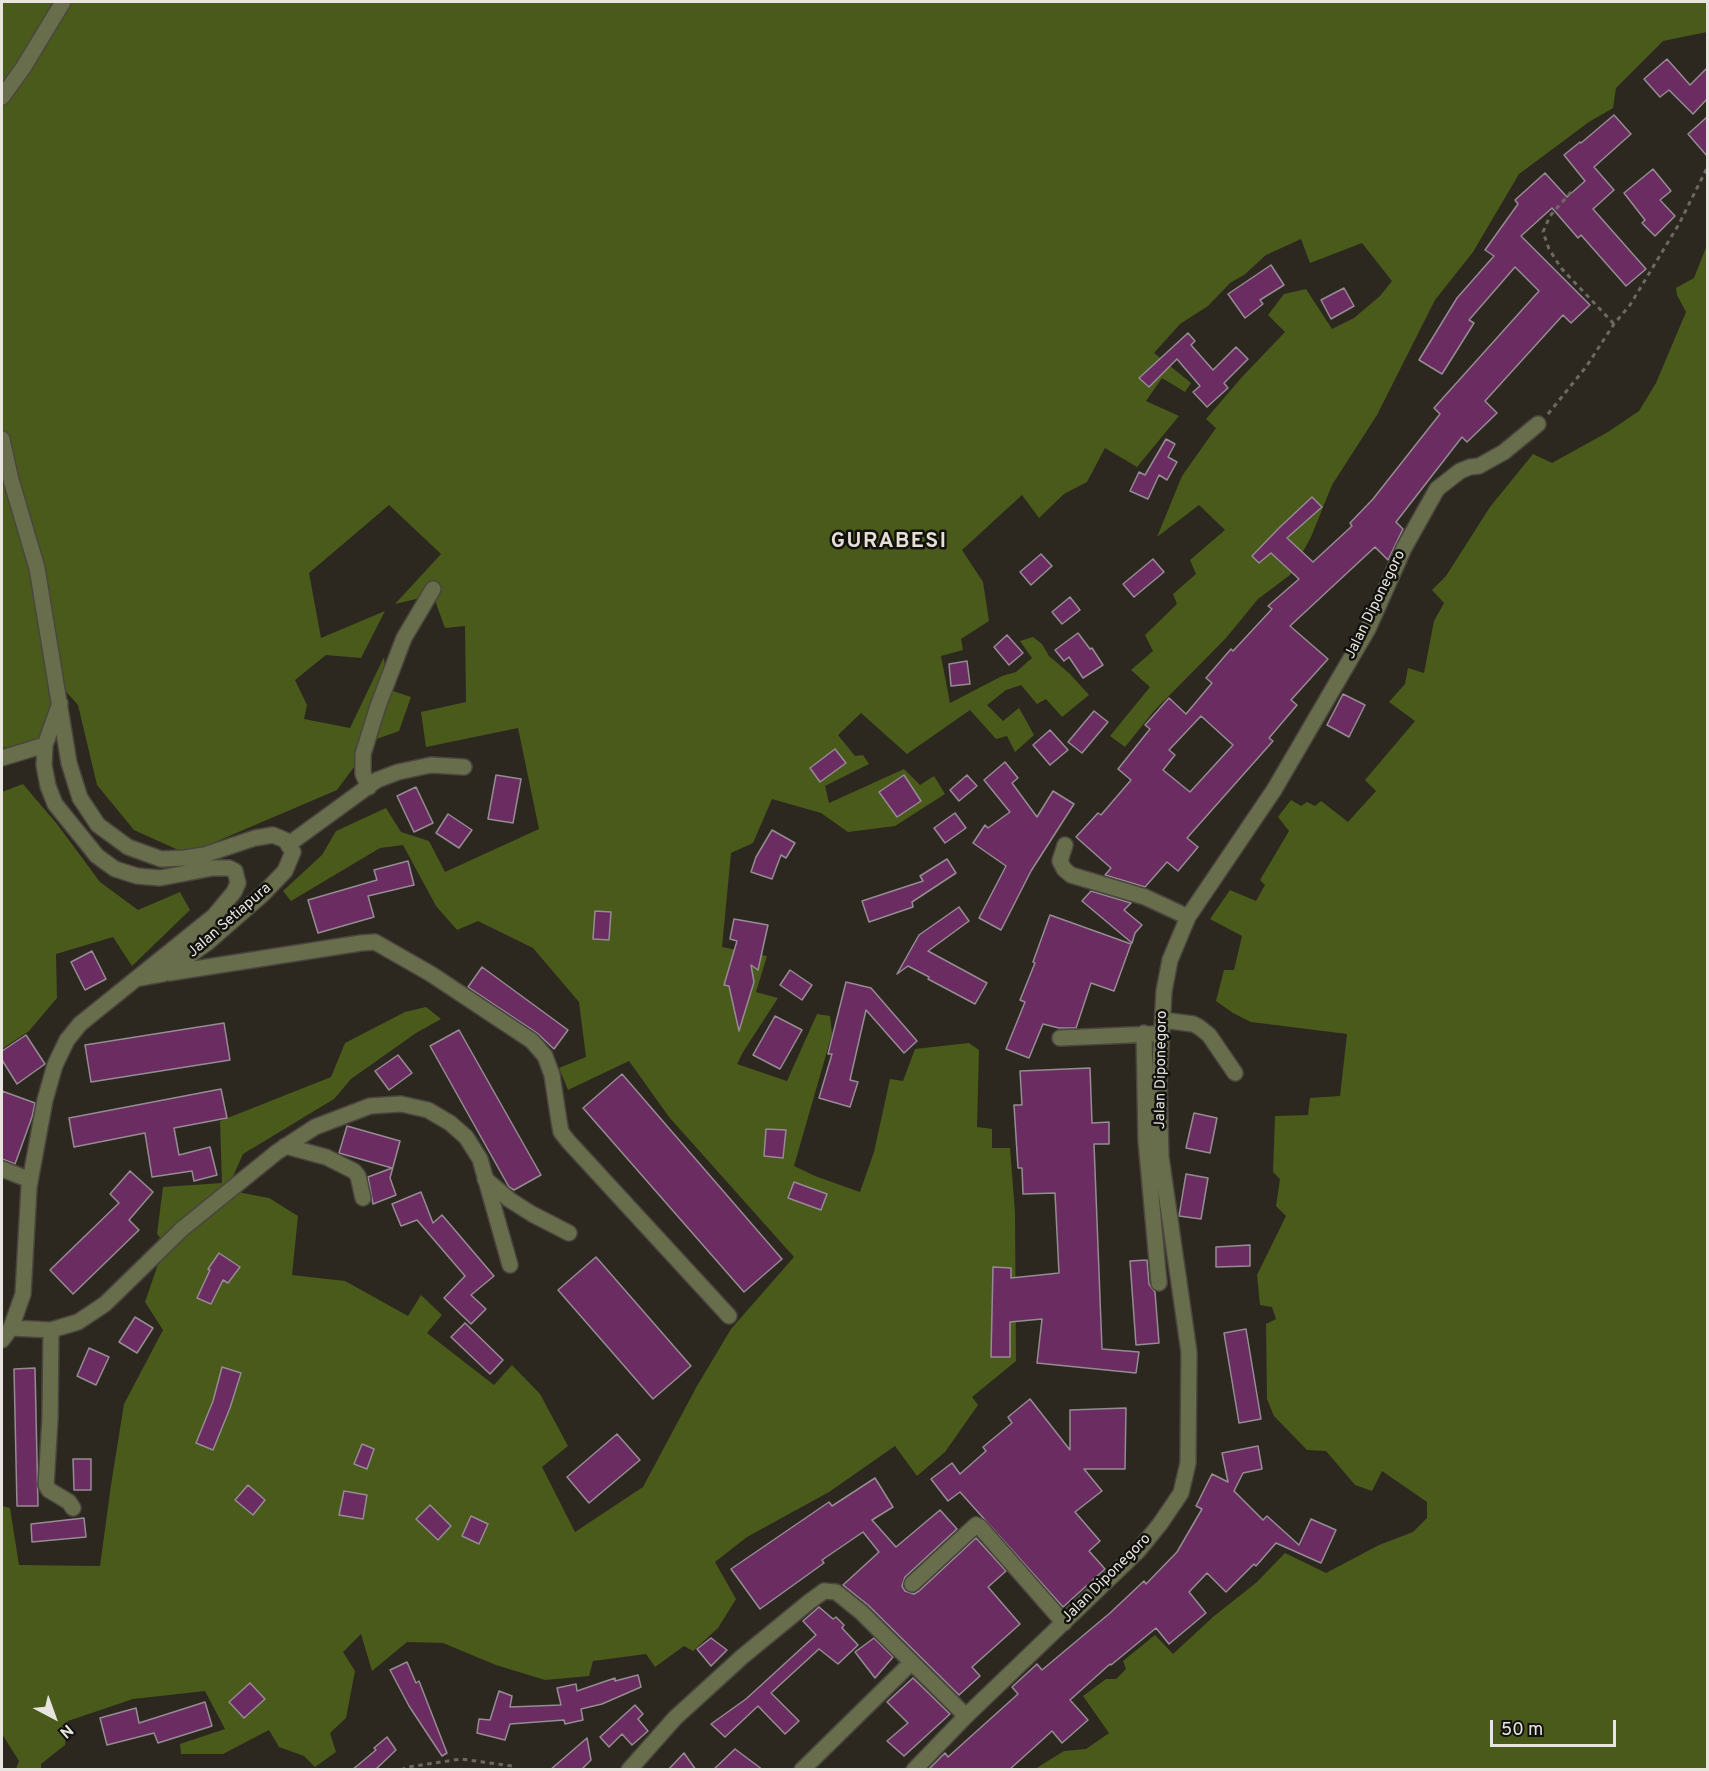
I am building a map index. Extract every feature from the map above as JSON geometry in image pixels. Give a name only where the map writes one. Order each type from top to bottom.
[{"type":"street","points":[[2,97],[23,68],[63,2]]},
{"type":"street","name":"Jalan Diponegoro","points":[[914,1770],[966,1716],[1138,1551],[1181,1493],[1188,1463],[1189,1352],[1161,1156],[1159,1083],[1164,991],[1170,960],[1188,917],[1274,790],[1368,629],[1404,548],[1437,489],[1460,471],[1479,466],[1504,452],[1538,424]]},
{"type":"street","name":"Jalan Setiapura","points":[[2,439],[10,480],[37,568],[69,763],[80,798],[98,825],[128,847],[161,859],[204,855],[255,838],[273,835],[289,844],[293,852],[285,871],[264,894],[207,943],[163,974],[133,980]]},
{"type":"street","points":[[369,788],[363,774],[363,754],[378,706],[404,638],[433,589]]},
{"type":"street","name":"Jalan Setiapura","points":[[6,1334],[23,1294],[30,1180],[45,1100],[55,1065],[67,1040],[80,1024],[214,916],[236,889],[238,883],[235,871],[229,868],[213,868],[160,878],[138,876],[114,869],[97,856],[55,804],[48,786],[44,765],[45,746],[60,703]]},
{"type":"street","points":[[2,758],[45,746]]},
{"type":"street","points":[[289,844],[378,780],[398,772],[431,765],[464,767]]},
{"type":"street","points":[[1065,845],[1060,861],[1071,875],[1145,897],[1188,917]]},
{"type":"street","points":[[163,974],[375,942],[431,974],[532,1041],[545,1056],[549,1065],[561,1132],[729,1316]]},
{"type":"street","points":[[1060,1038],[1144,1034],[1163,1027],[1193,1024],[1209,1035],[1235,1073]]},
{"type":"street","points":[[1144,1034],[1146,1141],[1159,1283]]},
{"type":"street","points":[[6,1334],[51,1330],[78,1322],[105,1304],[182,1230],[285,1146],[315,1127],[369,1106],[401,1104],[428,1110],[450,1123],[466,1137],[480,1159],[510,1265]]},
{"type":"street","points":[[285,1146],[326,1157],[354,1171],[358,1176],[363,1198]]},
{"type":"street","points":[[2,1169],[30,1180]]},
{"type":"street","points":[[485,1179],[510,1200],[569,1233]]},
{"type":"street","points":[[51,1330],[50,1419],[46,1485],[49,1490],[69,1502],[73,1508]]},
{"type":"street","points":[[912,1584],[976,1525],[1064,1623]]},
{"type":"street","points":[[629,1770],[675,1718],[734,1664],[824,1591],[836,1592],[861,1612],[966,1716]]},
{"type":"street","points":[[802,1770],[911,1663]]},
{"type":"path","points":[[1538,424],[1554,408],[1586,367],[1614,324],[1630,305],[1696,194],[1707,166]]},
{"type":"path","points":[[1571,192],[1550,216],[1543,232],[1549,249],[1561,268],[1614,324]]},
{"type":"path","points":[[401,1770],[461,1759],[512,1766],[516,1770]]},
{"type":"green space","points":[[2,2],[1707,2],[1707,32],[1663,41],[1616,88],[1613,108],[1589,122],[1519,174],[1473,252],[1435,300],[1377,415],[1332,485],[1311,537],[1290,575],[1258,599],[1226,638],[1154,711],[1125,747],[1110,736],[1150,687],[1131,670],[1153,651],[1145,635],[1177,604],[1173,594],[1196,574],[1190,560],[1225,530],[1199,505],[1157,537],[1182,476],[1216,428],[1206,419],[1285,332],[1268,315],[1284,294],[1306,289],[1332,329],[1354,318],[1380,296],[1392,281],[1362,243],[1310,263],[1301,239],[1266,255],[1244,275],[1230,283],[1208,306],[1180,324],[1154,353],[1191,383],[1185,392],[1162,378],[1146,401],[1179,416],[1137,467],[1105,448],[1087,482],[1064,494],[1039,518],[1022,495],[962,550],[983,582],[989,621],[961,639],[963,650],[941,656],[950,703],[1002,676],[1016,672],[1032,658],[1020,641],[1033,637],[1089,695],[1062,717],[1046,699],[1037,704],[1021,685],[1006,690],[987,705],[1003,721],[1019,708],[1034,735],[1015,752],[1007,736],[996,739],[970,710],[907,754],[861,713],[838,735],[855,756],[863,755],[869,764],[825,786],[829,803],[904,769],[920,785],[934,776],[945,794],[895,826],[848,832],[821,813],[772,799],[753,843],[731,853],[722,947],[767,956],[756,992],[778,998],[737,1064],[787,1081],[817,1014],[830,1016],[832,1034],[794,1166],[860,1192],[874,1152],[890,1079],[903,1081],[915,1049],[969,1043],[979,1050],[977,1127],[992,1129],[992,1148],[1010,1148],[1015,1213],[1016,1361],[972,1397],[978,1405],[945,1452],[917,1476],[895,1446],[829,1492],[747,1537],[715,1562],[736,1599],[718,1628],[693,1651],[684,1646],[655,1667],[646,1654],[593,1661],[589,1676],[545,1680],[496,1665],[443,1643],[407,1642],[372,1671],[361,1634],[343,1652],[355,1671],[346,1718],[330,1733],[336,1752],[315,1767],[304,1756],[279,1747],[269,1730],[223,1754],[181,1754],[180,1744],[225,1729],[205,1691],[133,1699],[68,1721],[65,1745],[41,1764],[41,1769],[16,1769],[19,1761],[2,1734],[2,1506],[10,1508],[19,1565],[100,1566],[124,1404],[163,1330],[145,1302],[165,1244],[157,1234],[163,1187],[222,1183],[220,1121],[331,1077],[345,1043],[405,1012],[426,1007],[441,1019],[416,1033],[351,1079],[334,1099],[243,1154],[227,1190],[269,1198],[298,1216],[292,1275],[345,1281],[408,1316],[421,1295],[442,1315],[427,1333],[494,1385],[512,1365],[540,1394],[568,1446],[542,1467],[575,1532],[643,1487],[697,1386],[731,1329],[794,1257],[669,1117],[629,1061],[568,1090],[559,1068],[586,1057],[579,1002],[533,948],[478,921],[457,930],[436,906],[403,845],[380,848],[291,901],[283,891],[322,855],[336,831],[386,808],[401,832],[429,841],[445,872],[539,829],[518,728],[426,747],[421,712],[466,702],[465,626],[445,628],[433,595],[395,604],[441,554],[389,505],[309,573],[321,638],[385,611],[361,658],[326,655],[295,680],[307,705],[304,719],[350,728],[384,657],[387,689],[411,697],[399,731],[374,740],[337,790],[187,854],[134,830],[97,785],[78,705],[60,685],[37,742],[2,748]]},
{"type":"green space","points":[[1707,245],[1707,1769],[1035,1769],[1064,1751],[1086,1749],[1109,1733],[1083,1696],[1106,1679],[1116,1679],[1126,1669],[1123,1661],[1155,1635],[1173,1654],[1213,1617],[1257,1582],[1285,1553],[1326,1573],[1379,1545],[1413,1532],[1427,1518],[1427,1502],[1382,1471],[1372,1491],[1355,1485],[1326,1451],[1307,1450],[1274,1416],[1267,1399],[1266,1324],[1276,1319],[1272,1307],[1260,1305],[1257,1275],[1286,1216],[1276,1206],[1280,1179],[1273,1172],[1275,1116],[1308,1115],[1310,1098],[1340,1096],[1347,1034],[1251,1022],[1216,1001],[1224,970],[1234,970],[1242,936],[1210,919],[1230,890],[1256,901],[1265,885],[1260,880],[1289,831],[1278,817],[1291,800],[1301,806],[1307,802],[1315,806],[1321,801],[1348,822],[1376,791],[1365,780],[1415,721],[1389,702],[1405,684],[1408,668],[1424,673],[1434,621],[1444,603],[1432,590],[1446,576],[1490,507],[1533,454],[1552,463],[1608,432],[1639,411],[1656,383],[1686,312],[1676,288],[1694,278]]},
{"type":"green space","points":[[23,784],[57,824],[100,882],[138,910],[180,892],[190,910],[132,966],[113,937],[56,954],[57,998],[29,1031],[2,1049],[2,792]]},
{"type":"building","points":[[1667,59],[1690,85],[1707,68],[1707,99],[1693,114],[1669,90],[1660,97],[1644,79]]},
{"type":"building","points":[[1614,115],[1631,134],[1594,167],[1614,190],[1593,209],[1646,269],[1626,286],[1581,235],[1578,238],[1552,208],[1521,236],[1590,305],[1571,323],[1563,315],[1485,401],[1497,413],[1467,442],[1462,437],[1396,522],[1403,529],[1388,560],[1375,547],[1290,626],[1328,659],[1291,700],[1297,705],[1269,738],[1273,741],[1187,838],[1198,847],[1178,871],[1167,862],[1145,887],[1105,875],[1111,868],[1076,837],[1098,813],[1101,815],[1131,780],[1118,769],[1150,729],[1145,725],[1169,698],[1186,714],[1212,683],[1206,678],[1231,649],[1233,651],[1272,609],[1268,606],[1299,579],[1271,553],[1259,563],[1252,556],[1312,497],[1322,507],[1287,538],[1313,562],[1352,526],[1350,523],[1373,499],[1440,414],[1434,408],[1539,291],[1515,267],[1469,320],[1474,323],[1442,374],[1419,360],[1457,298],[1494,256],[1485,250],[1518,204],[1515,200],[1545,173],[1567,197],[1585,181],[1564,155]],"holes":[[[1201,716],[1233,745],[1190,792],[1163,770],[1175,755],[1169,750]]]},
{"type":"building","points":[[1707,117],[1707,156],[1688,134]]},
{"type":"building","points":[[1653,169],[1671,191],[1660,200],[1675,216],[1655,236],[1642,223],[1645,220],[1624,193]]},
{"type":"building","points":[[1271,265],[1284,285],[1260,300],[1263,304],[1245,318],[1228,294]]},
{"type":"building","points":[[1344,288],[1354,306],[1331,319],[1321,300]]},
{"type":"building","points":[[1188,333],[1195,341],[1191,345],[1213,370],[1236,347],[1248,359],[1224,383],[1228,388],[1207,407],[1193,392],[1200,386],[1177,359],[1149,387],[1139,378]]},
{"type":"building","points":[[1166,439],[1175,444],[1168,457],[1177,462],[1167,480],[1159,475],[1148,499],[1130,491],[1139,472],[1145,475]]},
{"type":"building","points":[[1041,554],[1052,566],[1031,585],[1020,572]]},
{"type":"building","points":[[1153,559],[1164,572],[1134,597],[1123,584]]},
{"type":"building","points":[[1070,597],[1080,610],[1062,624],[1052,612]]},
{"type":"building","points":[[1078,633],[1103,665],[1083,678],[1069,657],[1064,661],[1055,650]]},
{"type":"building","points":[[1007,635],[1023,653],[1009,665],[994,647]]},
{"type":"building","points":[[967,661],[970,684],[951,686],[949,664]]},
{"type":"building","points":[[1343,694],[1365,705],[1349,737],[1327,725]]},
{"type":"building","points":[[1094,711],[1108,722],[1082,753],[1068,742]]},
{"type":"building","points":[[1050,730],[1068,750],[1050,765],[1033,745]]},
{"type":"building","points":[[835,749],[846,763],[820,782],[810,768]]},
{"type":"building","points":[[1005,762],[1018,778],[1012,783],[1037,817],[1053,791],[1074,804],[1031,871],[1001,930],[979,918],[1006,866],[973,843],[985,825],[988,828],[1010,812],[984,780]]},
{"type":"building","points":[[496,775],[521,779],[513,823],[488,819]]},
{"type":"building","points":[[904,775],[921,801],[897,817],[879,792]]},
{"type":"building","points":[[967,775],[977,786],[959,801],[950,790]]},
{"type":"building","points":[[416,787],[433,823],[414,832],[397,796]]},
{"type":"building","points":[[955,813],[966,828],[945,843],[934,828]]},
{"type":"building","points":[[448,814],[472,830],[459,848],[436,833]]},
{"type":"building","points":[[772,830],[795,843],[786,858],[781,855],[772,879],[751,872],[756,857]]},
{"type":"building","points":[[947,859],[956,873],[912,902],[913,907],[869,922],[862,901],[923,881],[920,876]]},
{"type":"building","points":[[408,861],[414,885],[368,896],[374,917],[318,933],[308,900],[377,880],[374,870]]},
{"type":"building","points":[[1091,891],[1131,903],[1124,910],[1142,925],[1135,933],[1132,943],[1082,901]]},
{"type":"building","points":[[959,907],[969,921],[928,951],[987,983],[975,1004],[908,966],[897,974],[919,935]]},
{"type":"building","points":[[595,911],[611,912],[609,940],[593,939]]},
{"type":"building","points":[[1050,915],[1131,944],[1114,991],[1091,983],[1076,1028],[1059,1028],[1043,1024],[1029,1058],[1006,1049],[1025,1002],[1020,1000],[1035,963],[1033,962]]},
{"type":"building","points":[[734,919],[768,925],[758,970],[751,965],[754,982],[739,1031],[729,986],[724,985],[737,941],[730,939]]},
{"type":"building","points":[[92,951],[106,979],[85,990],[71,962]]},
{"type":"building","points":[[482,967],[568,1030],[554,1049],[537,1033],[468,987]]},
{"type":"building","points":[[790,970],[812,985],[802,1000],[780,985]]},
{"type":"building","points":[[846,982],[871,988],[917,1041],[904,1053],[866,1010],[850,1080],[858,1082],[850,1107],[819,1098],[832,1054],[828,1054]]},
{"type":"building","points":[[775,1016],[802,1030],[780,1069],[753,1055]]},
{"type":"building","points":[[224,1023],[230,1060],[91,1082],[85,1045]]},
{"type":"building","points":[[459,1030],[541,1175],[514,1190],[509,1187],[430,1046]]},
{"type":"building","points":[[26,1035],[45,1064],[17,1084],[2,1060],[2,1051]]},
{"type":"building","points":[[398,1055],[412,1073],[389,1090],[375,1071]]},
{"type":"building","points":[[1090,1068],[1092,1123],[1109,1122],[1109,1144],[1094,1144],[1102,1349],[1139,1352],[1136,1373],[1037,1363],[1042,1319],[1010,1322],[1010,1357],[991,1357],[993,1267],[1011,1268],[1011,1278],[1059,1273],[1055,1193],[1023,1194],[1022,1168],[1018,1168],[1014,1105],[1022,1105],[1020,1071]]},
{"type":"building","points":[[622,1074],[782,1259],[744,1292],[583,1108]]},
{"type":"building","points":[[221,1089],[227,1118],[174,1128],[179,1155],[210,1147],[217,1175],[194,1181],[192,1171],[152,1177],[145,1133],[74,1147],[69,1118]]},
{"type":"building","points":[[2,1091],[35,1103],[15,1164],[2,1159]]},
{"type":"building","points":[[1194,1113],[1217,1118],[1210,1153],[1186,1148]]},
{"type":"building","points":[[347,1126],[400,1141],[390,1178],[396,1195],[373,1204],[368,1177],[392,1168],[339,1153]]},
{"type":"building","points":[[766,1129],[786,1130],[783,1158],[764,1156]]},
{"type":"building","points":[[130,1171],[153,1192],[129,1220],[139,1230],[73,1294],[50,1270],[119,1203],[110,1194]]},
{"type":"building","points":[[1186,1174],[1208,1178],[1201,1219],[1179,1216]]},
{"type":"building","points":[[794,1182],[827,1194],[821,1210],[788,1198]]},
{"type":"building","points":[[421,1192],[433,1223],[442,1215],[494,1276],[471,1295],[486,1309],[471,1324],[444,1298],[465,1276],[417,1220],[401,1226],[392,1204]]},
{"type":"building","points":[[1250,1245],[1250,1266],[1216,1267],[1216,1247]]},
{"type":"building","points":[[219,1253],[240,1267],[228,1283],[223,1280],[211,1304],[197,1298],[210,1270],[208,1269]]},
{"type":"building","points":[[596,1257],[691,1366],[653,1399],[558,1290]]},
{"type":"building","points":[[1147,1260],[1149,1284],[1155,1292],[1159,1343],[1136,1345],[1130,1261]]},
{"type":"building","points":[[135,1317],[153,1328],[137,1353],[119,1342]]},
{"type":"building","points":[[465,1323],[503,1360],[490,1374],[451,1337]]},
{"type":"building","points":[[1246,1329],[1261,1419],[1239,1423],[1224,1333]]},
{"type":"building","points":[[89,1348],[109,1357],[96,1385],[77,1376]]},
{"type":"building","points":[[222,1367],[241,1373],[213,1450],[196,1443],[213,1401]]},
{"type":"building","points":[[35,1368],[38,1506],[17,1506],[14,1369]]},
{"type":"building","points":[[1030,1399],[1070,1450],[1070,1410],[1126,1408],[1125,1469],[1084,1469],[1102,1491],[1075,1512],[1100,1541],[1089,1551],[1105,1569],[1063,1607],[960,1492],[948,1501],[931,1479],[952,1463],[960,1474],[986,1451],[983,1447],[1012,1423],[1008,1417]]},
{"type":"building","points":[[617,1434],[640,1460],[589,1503],[567,1477]]},
{"type":"building","points":[[362,1444],[374,1449],[367,1469],[354,1464]]},
{"type":"building","points":[[1258,1446],[1262,1469],[1243,1473],[1234,1491],[1263,1520],[1267,1516],[1299,1545],[1311,1519],[1336,1530],[1321,1563],[1276,1543],[1256,1566],[1254,1564],[1226,1592],[1207,1573],[1189,1592],[1206,1613],[1169,1644],[1156,1628],[1110,1664],[1070,1700],[1088,1720],[1062,1743],[1052,1731],[1009,1770],[928,1770],[945,1753],[948,1757],[1018,1694],[1012,1687],[1037,1664],[1042,1670],[1144,1581],[1146,1584],[1177,1552],[1202,1509],[1196,1506],[1212,1474],[1228,1482],[1222,1453]]},
{"type":"building","points":[[73,1459],[91,1459],[91,1490],[74,1490]]},
{"type":"building","points":[[875,1478],[893,1507],[872,1520],[896,1547],[940,1510],[957,1529],[905,1577],[902,1586],[905,1591],[914,1594],[919,1591],[976,1538],[1006,1571],[988,1587],[1020,1624],[972,1667],[980,1676],[959,1695],[868,1605],[843,1585],[879,1552],[863,1532],[822,1560],[824,1563],[760,1609],[731,1569],[829,1502],[832,1506]]},
{"type":"building","points":[[248,1485],[265,1500],[253,1515],[235,1500]]},
{"type":"building","points":[[344,1491],[367,1495],[363,1519],[339,1515]]},
{"type":"building","points":[[430,1505],[451,1526],[438,1540],[416,1519]]},
{"type":"building","points":[[471,1516],[488,1524],[479,1544],[462,1536]]},
{"type":"building","points":[[84,1518],[86,1537],[32,1542],[31,1524]]},
{"type":"building","points":[[819,1607],[833,1619],[836,1617],[844,1625],[842,1628],[858,1645],[838,1664],[819,1649],[771,1693],[799,1721],[785,1734],[758,1706],[725,1737],[711,1724],[746,1699],[816,1635],[803,1621]]},
{"type":"building","points":[[711,1638],[727,1650],[711,1666],[697,1649]]},
{"type":"building","points":[[874,1638],[893,1657],[875,1678],[855,1652]]},
{"type":"building","points":[[407,1662],[416,1683],[419,1681],[447,1753],[442,1756],[409,1706],[390,1670]]},
{"type":"building","points":[[638,1675],[641,1687],[602,1704],[581,1709],[583,1720],[565,1724],[564,1720],[510,1724],[505,1740],[477,1733],[479,1719],[490,1720],[499,1691],[512,1696],[510,1707],[561,1705],[557,1688],[576,1684],[577,1691],[615,1678],[615,1681]]},
{"type":"building","points":[[913,1678],[950,1714],[904,1756],[887,1741],[908,1723],[887,1702]]},
{"type":"building","points":[[250,1683],[265,1699],[244,1718],[229,1702]]},
{"type":"building","points":[[205,1702],[212,1726],[158,1743],[154,1733],[107,1745],[100,1718],[136,1708],[139,1723]]},
{"type":"building","points":[[635,1705],[643,1714],[638,1719],[648,1731],[632,1745],[622,1734],[609,1747],[600,1737]]},
{"type":"building","points":[[387,1737],[396,1750],[375,1770],[352,1770],[376,1750],[374,1748]]},
{"type":"building","points":[[587,1738],[591,1760],[581,1770],[550,1770]]},
{"type":"building","points":[[735,1749],[763,1770],[713,1770]]},
{"type":"building","points":[[684,1753],[696,1770],[668,1770]]},
{"type":"district","name":"GURABESI","points":[[889,543]]}]
